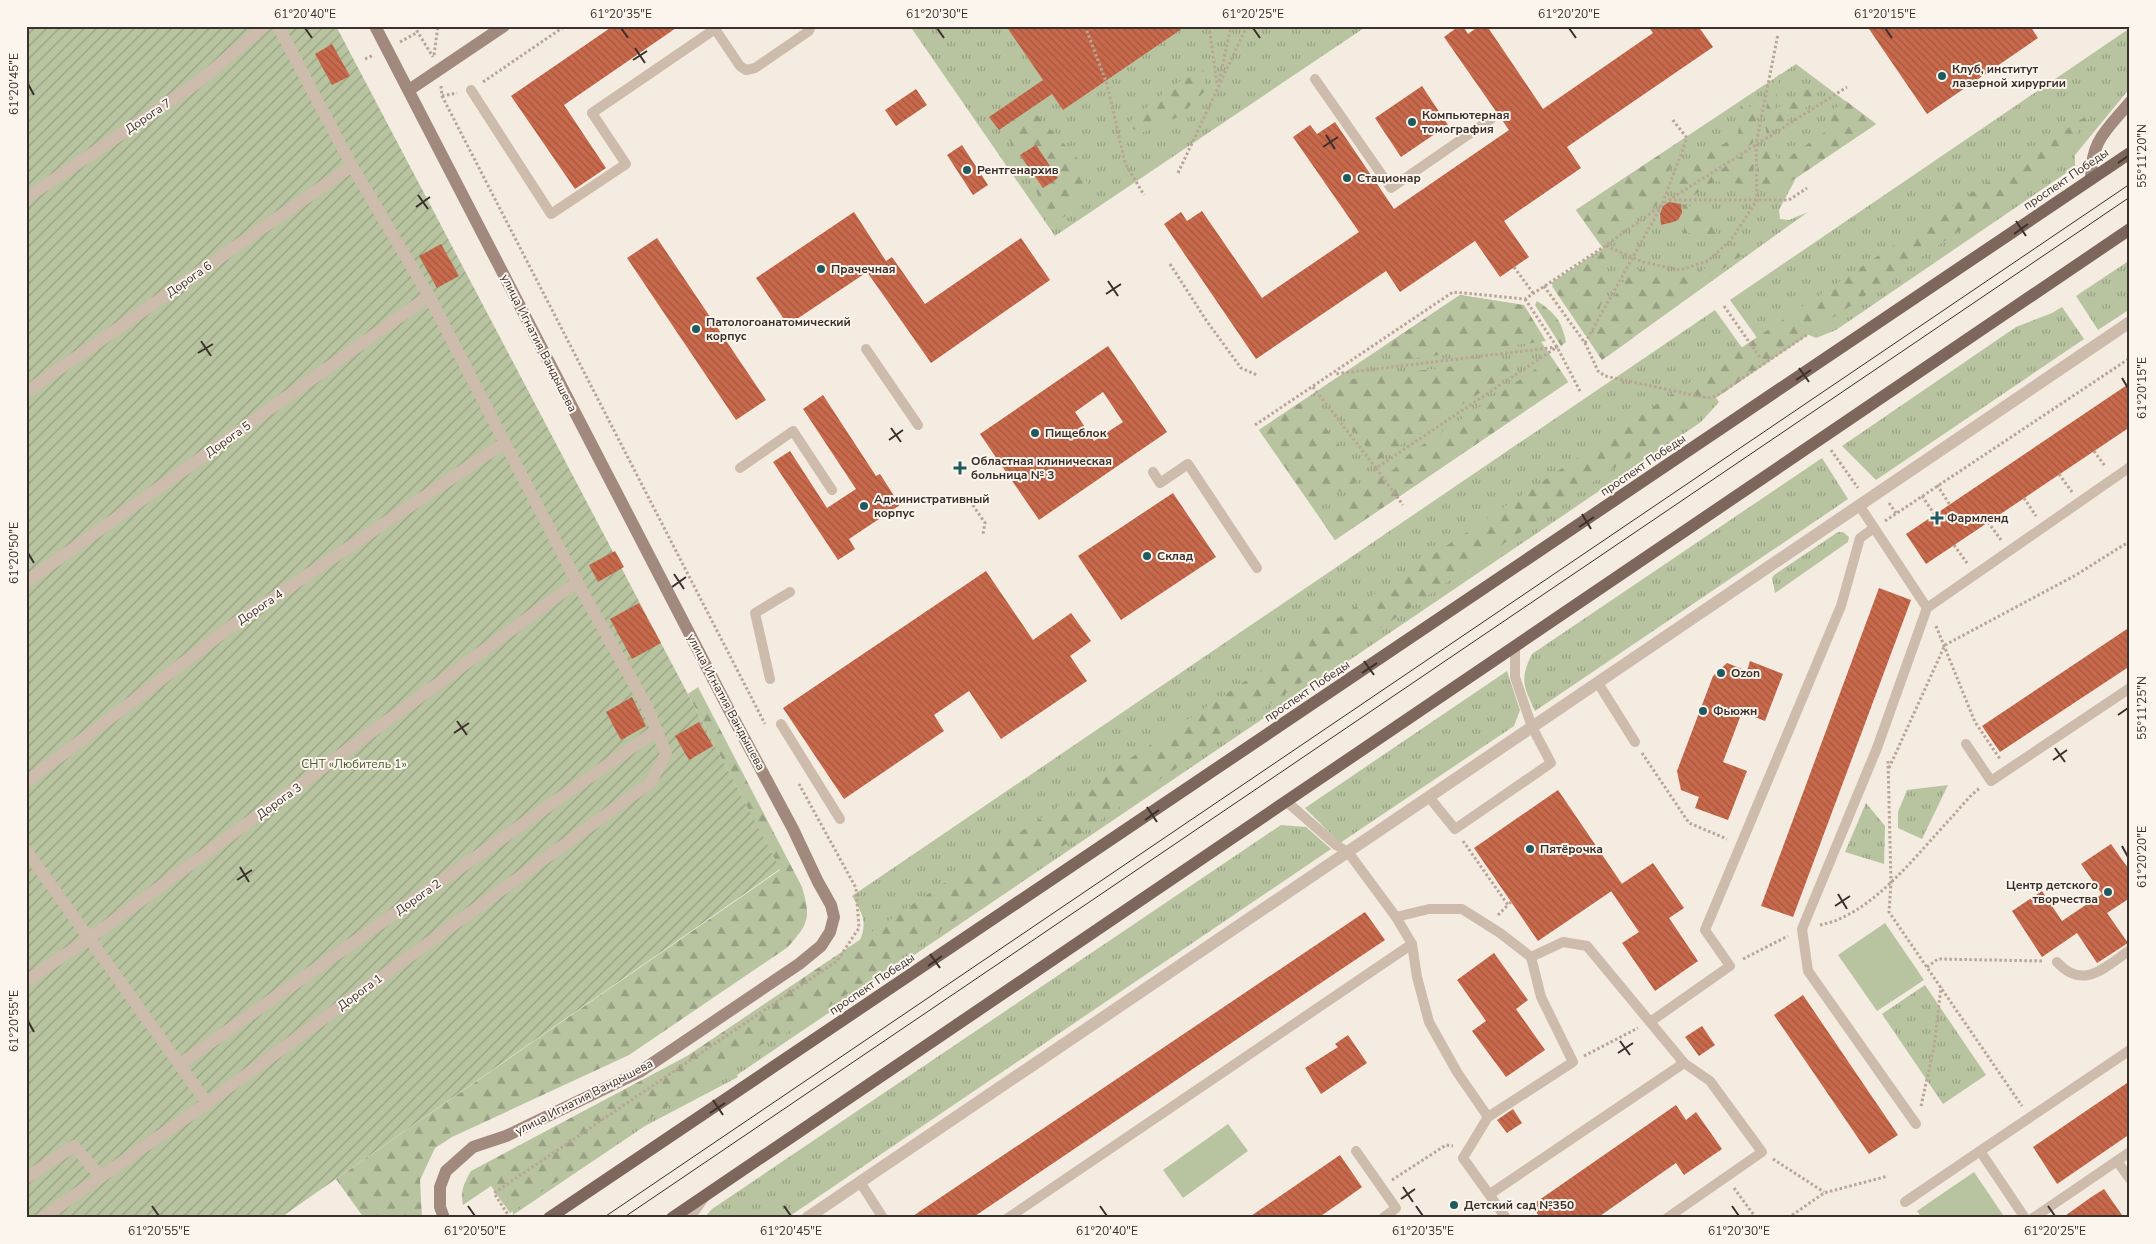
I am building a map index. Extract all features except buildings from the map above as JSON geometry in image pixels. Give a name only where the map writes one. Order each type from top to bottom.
[{"type":"main road","name":"проспект Победы","points":[[550,1218],[2130,153]]},
{"type":"main road","points":[[672,1218],[2130,229]]},
{"type":"street","name":"Дорога 7","points":[[26,198],[197,83],[265,26]]},
{"type":"street","points":[[278,26],[352,166],[429,296],[577,582],[647,707],[656,730]]},
{"type":"street","name":"улица Игнатия Вандышева","points":[[375,26],[728,708],[793,829],[831,905],[834,917],[830,932],[821,946],[799,964],[641,1071],[506,1136],[473,1147],[446,1171],[440,1187],[440,1207],[444,1218]]},
{"type":"street","points":[[409,90],[437,64],[504,26]]},
{"type":"street","points":[[2091,179],[2091,160],[2096,144],[2130,102]]},
{"type":"street","name":"Дорога 6","points":[[26,392],[352,166]]},
{"type":"street","name":"Дорога 5","points":[[26,582],[429,296]]},
{"type":"street","points":[[807,1218],[2130,322]]},
{"type":"street","name":"Дорога 4","points":[[26,782],[233,625],[504,443]]},
{"type":"street","name":"Дорога 3","points":[[26,980],[90,938],[577,582]]},
{"type":"street","name":"Дорога 1","points":[[42,1218],[207,1103],[651,782],[666,754],[656,730]]},
{"type":"street","name":"Дорога 2","points":[[180,1064],[656,730]]},
{"type":"street","points":[[26,850],[207,1103]]},
{"type":"street","points":[[26,1178],[74,1146],[101,1177]]},
{"type":"lane","points":[[471,90],[551,214],[626,164],[592,113],[714,28],[740,66],[746,70],[755,68],[809,31],[812,26]]},
{"type":"lane","points":[[1315,79],[1391,188],[1491,119]]},
{"type":"lane","points":[[866,349],[918,425]]},
{"type":"lane","points":[[740,468],[793,431],[832,490]]},
{"type":"lane","points":[[1153,472],[1160,483],[1188,464],[1257,568]]},
{"type":"lane","points":[[1916,1124],[1808,971],[1802,929],[1877,748],[1927,608],[2130,467]]},
{"type":"lane","points":[[1859,505],[1927,608]]},
{"type":"lane","points":[[1650,1022],[1730,966],[1705,930],[1841,606],[1860,538],[1874,528]]},
{"type":"lane","points":[[770,680],[756,614],[790,592]]},
{"type":"lane","points":[[1429,797],[1455,829],[1551,763],[1532,727],[1515,677],[1515,647]]},
{"type":"lane","points":[[1598,683],[1635,742]]},
{"type":"lane","points":[[1966,744],[1991,781],[2130,688]]},
{"type":"lane","points":[[781,724],[840,819]]},
{"type":"lane","points":[[1286,801],[1336,845],[1348,852],[1396,917],[1412,944],[1417,977],[1429,1022],[1457,1072],[1488,1117]]},
{"type":"lane","points":[[1396,917],[1429,909],[1462,909],[1500,932],[1531,957],[1541,997],[1573,1062],[1488,1117],[1463,1158],[1506,1218]]},
{"type":"lane","points":[[1531,957],[1564,942],[1587,946],[1684,1063],[1710,1081],[1762,1152],[1667,1218]]},
{"type":"lane","points":[[1008,1218],[1412,944]]},
{"type":"lane","points":[[2058,962],[2064,970],[2074,975],[2085,976],[2096,973],[2130,950]]},
{"type":"lane","points":[[1905,1202],[2130,1050]]},
{"type":"lane","points":[[1490,1194],[1684,1063]]},
{"type":"lane","points":[[1356,1151],[1396,1208],[1383,1218]]},
{"type":"lane","points":[[1980,1151],[2024,1218]]},
{"type":"lane","points":[[2033,1218],[2130,1152]]},
{"type":"lane","points":[[2117,1161],[2130,1180]]},
{"type":"lane","points":[[860,1182],[883,1218]]},
{"type":"lane","points":[[690,1218],[706,1195]]},
{"type":"path","points":[[414,26],[437,64]]},
{"type":"path","points":[[438,26],[437,64],[442,96],[768,728]]},
{"type":"path","points":[[442,96],[471,90],[565,26]]},
{"type":"path","points":[[1085,26],[1107,84],[1125,162],[1144,195]]},
{"type":"path","points":[[1209,26],[1218,87]]},
{"type":"path","points":[[1218,87],[1231,26]]},
{"type":"path","points":[[1178,173],[1247,26]]},
{"type":"path","points":[[1605,246],[1643,262],[1680,270],[1708,261],[1731,240],[1757,200],[1756,145],[1778,34]]},
{"type":"path","points":[[1255,425],[1453,292],[1525,299],[1605,246],[1669,200],[1847,87]]},
{"type":"path","points":[[1585,342],[1662,205],[1687,138],[1672,119]]},
{"type":"path","points":[[1669,200],[1789,200],[1807,188]]},
{"type":"path","points":[[1170,264],[1206,320],[1241,368],[1257,375]]},
{"type":"path","points":[[1514,267],[1533,293]]},
{"type":"path","points":[[1544,286],[1585,342],[1598,372],[1605,376],[1707,398],[1716,396],[1808,334]]},
{"type":"path","points":[[1525,299],[1557,347],[1581,392]]},
{"type":"path","points":[[1724,306],[1761,358]]},
{"type":"path","points":[[1332,374],[1557,347]]},
{"type":"path","points":[[1376,468],[1557,347]]},
{"type":"path","points":[[1874,528],[2130,358]]},
{"type":"path","points":[[1313,387],[1403,505]]},
{"type":"path","points":[[1822,439],[1860,490]]},
{"type":"path","points":[[2094,451],[2114,478]]},
{"type":"path","points":[[2059,474],[2079,502]]},
{"type":"path","points":[[1937,485],[1950,504]]},
{"type":"path","points":[[1922,496],[1935,515]]},
{"type":"path","points":[[2024,498],[2043,527]]},
{"type":"path","points":[[970,501],[985,523],[984,534]]},
{"type":"path","points":[[1988,522],[2009,551]]},
{"type":"path","points":[[1888,770],[1945,645],[2076,575],[2130,541]]},
{"type":"path","points":[[1954,545],[1974,574]]},
{"type":"path","points":[[1927,608],[1945,645],[1975,722],[2008,770]]},
{"type":"path","points":[[1635,742],[1688,823],[1740,844]]},
{"type":"path","points":[[1888,760],[1891,883],[1889,912],[2029,1117]]},
{"type":"path","points":[[510,1218],[494,1192],[837,961],[859,928],[856,888],[796,778]]},
{"type":"path","points":[[1730,966],[1802,929],[1834,922],[1861,907],[1891,883],[1974,792],[1991,781]]},
{"type":"path","points":[[1466,844],[1508,905],[1511,902]]},
{"type":"path","points":[[1926,967],[1938,959],[2058,962]]},
{"type":"path","points":[[1916,1124],[1933,1056],[1938,1023],[1940,987]]},
{"type":"path","points":[[1573,1062],[1650,1022]]},
{"type":"path","points":[[1381,1187],[1446,1145],[1469,1148]]},
{"type":"path","points":[[1762,1152],[1824,1192]]},
{"type":"path","points":[[1788,1218],[1824,1192],[1888,1176]]},
{"type":"path","points":[[1726,1177],[1756,1218]]},
{"type":"green space","name":"СНТ «Любитель 1»","points":[[26,26],[336,26],[780,869],[280,1218],[26,1218]]},
{"type":"green space","points":[[910,26],[1367,26],[1055,236]]},
{"type":"green space","points":[[2130,28],[2130,88],[2075,155],[2075,167],[1836,330],[1816,338],[1800,331],[1768,353],[1730,300]]},
{"type":"green space","points":[[1796,64],[1876,124],[1796,178],[1779,210],[1780,219],[1789,220],[1808,212],[1602,360],[1551,283],[1603,248],[1576,210]]},
{"type":"green space","points":[[1204,70],[1205,91],[1180,116],[1141,133],[1126,125],[1173,85]]},
{"type":"green space","points":[[1780,74],[1775,109],[1788,103],[1803,90],[1813,90],[1818,99],[1767,134],[1766,111],[1773,85]]},
{"type":"green space","points":[[1746,99],[1756,120],[1753,143],[1684,188],[1677,186],[1680,170],[1737,136],[1743,112],[1740,107]]},
{"type":"green space","points":[[1846,101],[1876,124],[1796,178],[1767,194],[1760,180],[1760,147],[1770,145],[1780,163],[1828,130],[1831,111]]},
{"type":"green space","points":[[2098,108],[2041,175],[799,1027],[754,1048],[510,1213],[491,1186],[463,1205],[463,1187],[471,1171],[687,1056]]},
{"type":"green space","points":[[1033,111],[1081,162],[1089,190],[1064,217],[1049,214],[1004,130]]},
{"type":"green space","points":[[1751,150],[1754,158],[1754,167],[1750,185],[1715,181],[1693,196],[1682,197],[1682,195]]},
{"type":"green space","points":[[1664,152],[1671,165],[1659,203],[1600,244],[1576,210]]},
{"type":"green space","points":[[1683,204],[1696,209],[1708,217],[1715,228],[1717,242],[1702,233],[1684,233]]},
{"type":"green space","points":[[1732,246],[1741,256],[1656,316],[1633,338],[1602,360],[1589,340],[1632,267],[1651,273],[1682,275],[1693,273],[1715,263]]},
{"type":"green space","points":[[1603,251],[1611,285],[1585,335],[1552,286]]},
{"type":"green space","points":[[2130,260],[2130,309],[2098,330],[2076,296]]},
{"type":"green space","points":[[1460,295],[1516,304],[1568,382],[1335,540],[1259,430]]},
{"type":"green space","points":[[1460,295],[1524,305],[1546,341],[1393,361],[1387,344]]},
{"type":"green space","points":[[1537,301],[1549,310],[1560,323],[1566,342],[1561,346],[1535,305]]},
{"type":"green space","points":[[2062,307],[2084,339],[1876,480],[1842,446],[2016,327],[2052,313]]},
{"type":"green space","points":[[1715,310],[1753,363],[1712,392],[1719,402],[1701,422],[737,1075],[738,1077],[645,1126],[513,1215],[511,1186],[859,943],[864,924],[859,908],[852,896]]},
{"type":"green space","points":[[1552,358],[1568,382],[1335,540],[1322,521],[1362,485],[1393,470],[1409,454]]},
{"type":"green space","points":[[1510,359],[1516,369],[1377,461],[1329,399],[1338,381]]},
{"type":"green space","points":[[1306,399],[1361,479],[1313,507],[1259,430]]},
{"type":"green space","points":[[1822,458],[1848,499],[1535,711],[1528,696],[1524,677],[1532,654]]},
{"type":"green space","points":[[1838,532],[1843,532],[1849,537],[1848,542],[1775,593],[1772,578],[1774,575]]},
{"type":"green space","points":[[1507,671],[1520,710],[1514,726],[1340,843],[1305,808]]},
{"type":"green space","points":[[698,687],[802,887],[807,906],[804,926],[788,947],[629,1055],[452,1137],[435,1148],[420,1180],[422,1218],[364,1218],[336,1179],[780,870],[688,694]]},
{"type":"green space","points":[[1948,785],[1922,839],[1898,828],[1898,812],[1907,790]]},
{"type":"green space","points":[[1866,803],[1885,826],[1884,864],[1845,852]]},
{"type":"green space","points":[[1281,825],[1306,827],[1331,849],[787,1218],[704,1218],[712,1209]]},
{"type":"green space","points":[[1885,923],[1924,980],[1877,1011],[1838,955]]},
{"type":"green space","points":[[1925,985],[1986,1075],[1943,1104],[1882,1014]]},
{"type":"green space","points":[[1228,1124],[1248,1151],[1183,1198],[1163,1170]]},
{"type":"green space","points":[[1974,1172],[2005,1218],[1922,1218],[1917,1211]]},
{"type":"tram line","points":[[603,1218],[2130,184]]},
{"type":"tram line","points":[[623,1218],[2130,197]]},
{"type":"place","name":"Клуб, институт лазерной хирургии","points":[[1942,76]]},
{"type":"place","name":"Компьютерная томография","points":[[1412,122]]},
{"type":"place","name":"Рентгенархив","points":[[967,170]]},
{"type":"place","name":"Стационар","points":[[1347,178]]},
{"type":"place","name":"Прачечная","points":[[821,269]]},
{"type":"place","name":"Патологоанатомический корпус","points":[[696,329]]},
{"type":"place","name":"Пищеблок","points":[[1035,433]]},
{"type":"place","name":"Областная клиническая больница № 3","points":[[960,468]]},
{"type":"place","name":"Административный корпус","points":[[864,506]]},
{"type":"place","name":"Фармленд","points":[[1937,518]]},
{"type":"place","name":"Склад","points":[[1147,556]]},
{"type":"place","name":"Ozon","points":[[1721,673]]},
{"type":"place","name":"Фьюжн","points":[[1703,711]]},
{"type":"place","name":"Пятёрочка","points":[[1530,849]]},
{"type":"place","name":"Центр детского творчества","points":[[2108,892]]},
{"type":"place","name":"Детский сад №350","points":[[1454,1205]]}]
